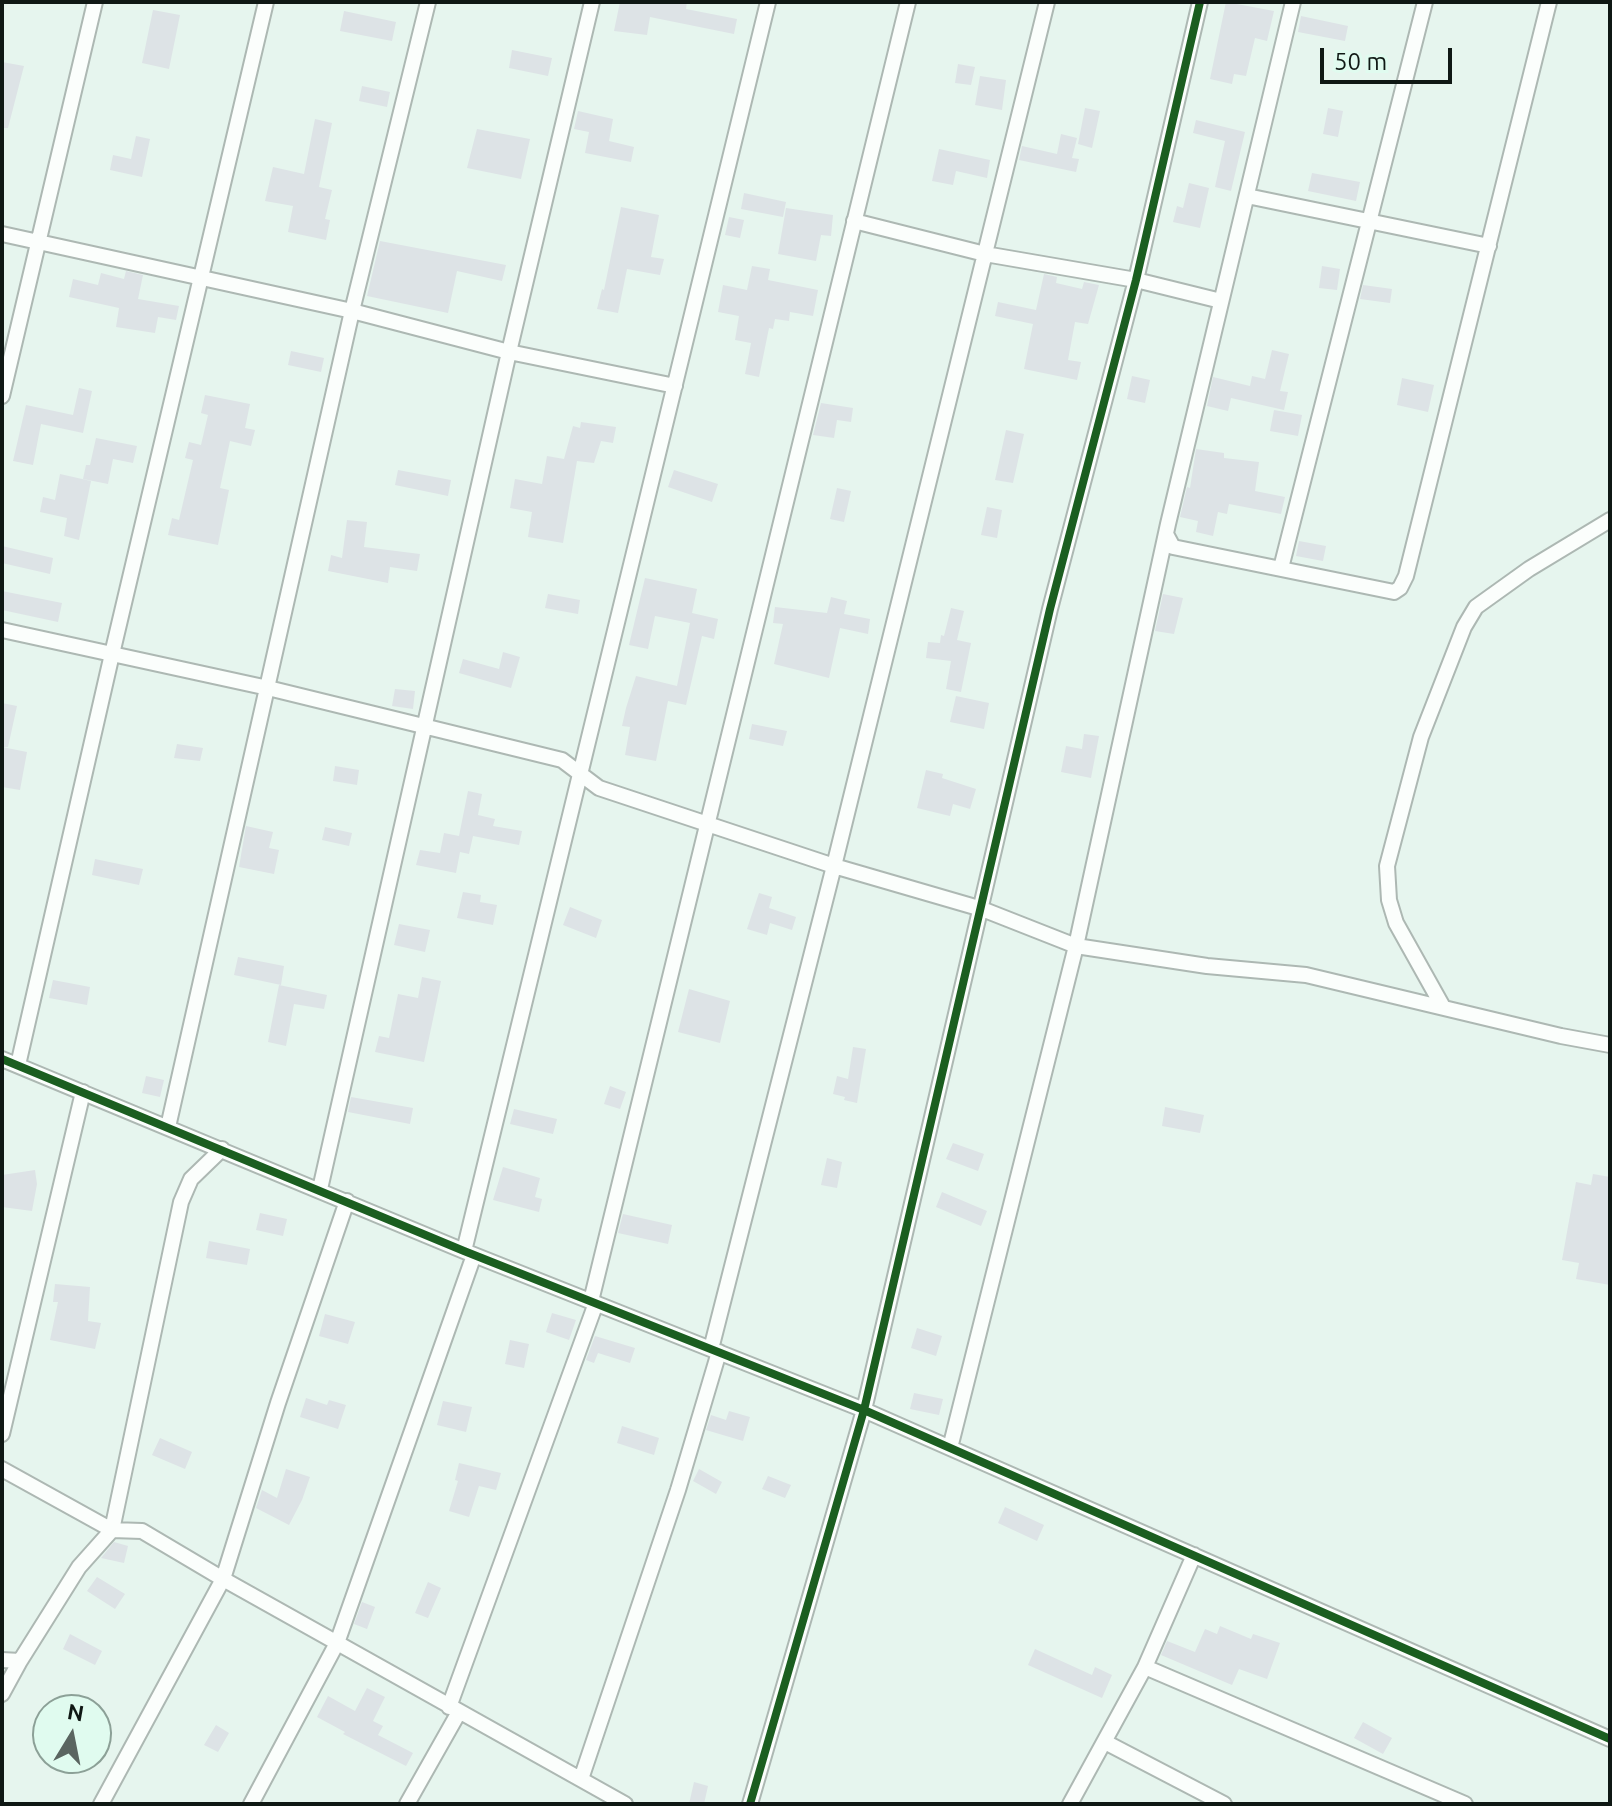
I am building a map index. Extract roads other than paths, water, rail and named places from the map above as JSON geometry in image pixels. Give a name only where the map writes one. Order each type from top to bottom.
[{"type":"street","points":[[2,396],[95,2]]},
{"type":"street","points":[[18,1065],[266,2]]},
{"type":"street","points":[[168,1127],[352,311],[428,2]]},
{"type":"street","points":[[320,1189],[509,352],[592,2]]},
{"type":"street","points":[[251,1804],[337,1643],[469,1253],[580,774],[768,2]]},
{"type":"street","points":[[407,1804],[454,1709],[593,1302],[706,824],[908,2]]},
{"type":"street","points":[[581,1779],[678,1490],[715,1350],[1047,2]]},
{"type":"street","points":[[750,1804],[864,1410],[1050,609],[1136,280],[1200,2]]},
{"type":"street","points":[[950,1448],[1076,946],[1166,534],[1293,2]]},
{"type":"street","points":[[1281,568],[1425,2]]},
{"type":"street","points":[[1166,534],[1173,547],[1394,592],[1400,588],[1406,576],[1549,2]]},
{"type":"street","points":[[1247,196],[1489,246]]},
{"type":"street","points":[[854,221],[985,254],[1136,280],[1221,301]]},
{"type":"street","points":[[2,234],[352,311],[509,352],[675,386]]},
{"type":"street","points":[[1443,1007],[1396,923],[1389,900],[1387,866],[1421,737],[1464,627],[1476,607],[1529,569],[1610,520]]},
{"type":"street","points":[[2,630],[268,688],[562,760],[599,788],[834,866],[982,909],[1076,946],[1207,966],[1306,975],[1610,1045]]},
{"type":"street","points":[[2,1059],[469,1253],[864,1410],[1610,1739]]},
{"type":"street","points":[[2,1434],[83,1092]]},
{"type":"street","points":[[2,1694],[79,1567],[112,1530],[181,1202],[191,1179],[222,1149]]},
{"type":"street","points":[[101,1804],[223,1579],[278,1403],[347,1201]]},
{"type":"street","points":[[2,1469],[112,1530],[142,1531],[625,1804]]},
{"type":"street","points":[[1070,1804],[1145,1667],[1194,1555]]},
{"type":"street","points":[[2,1660],[20,1661]]},
{"type":"street","points":[[1145,1667],[1465,1804]]},
{"type":"street","points":[[1105,1742],[1224,1804]]}]
